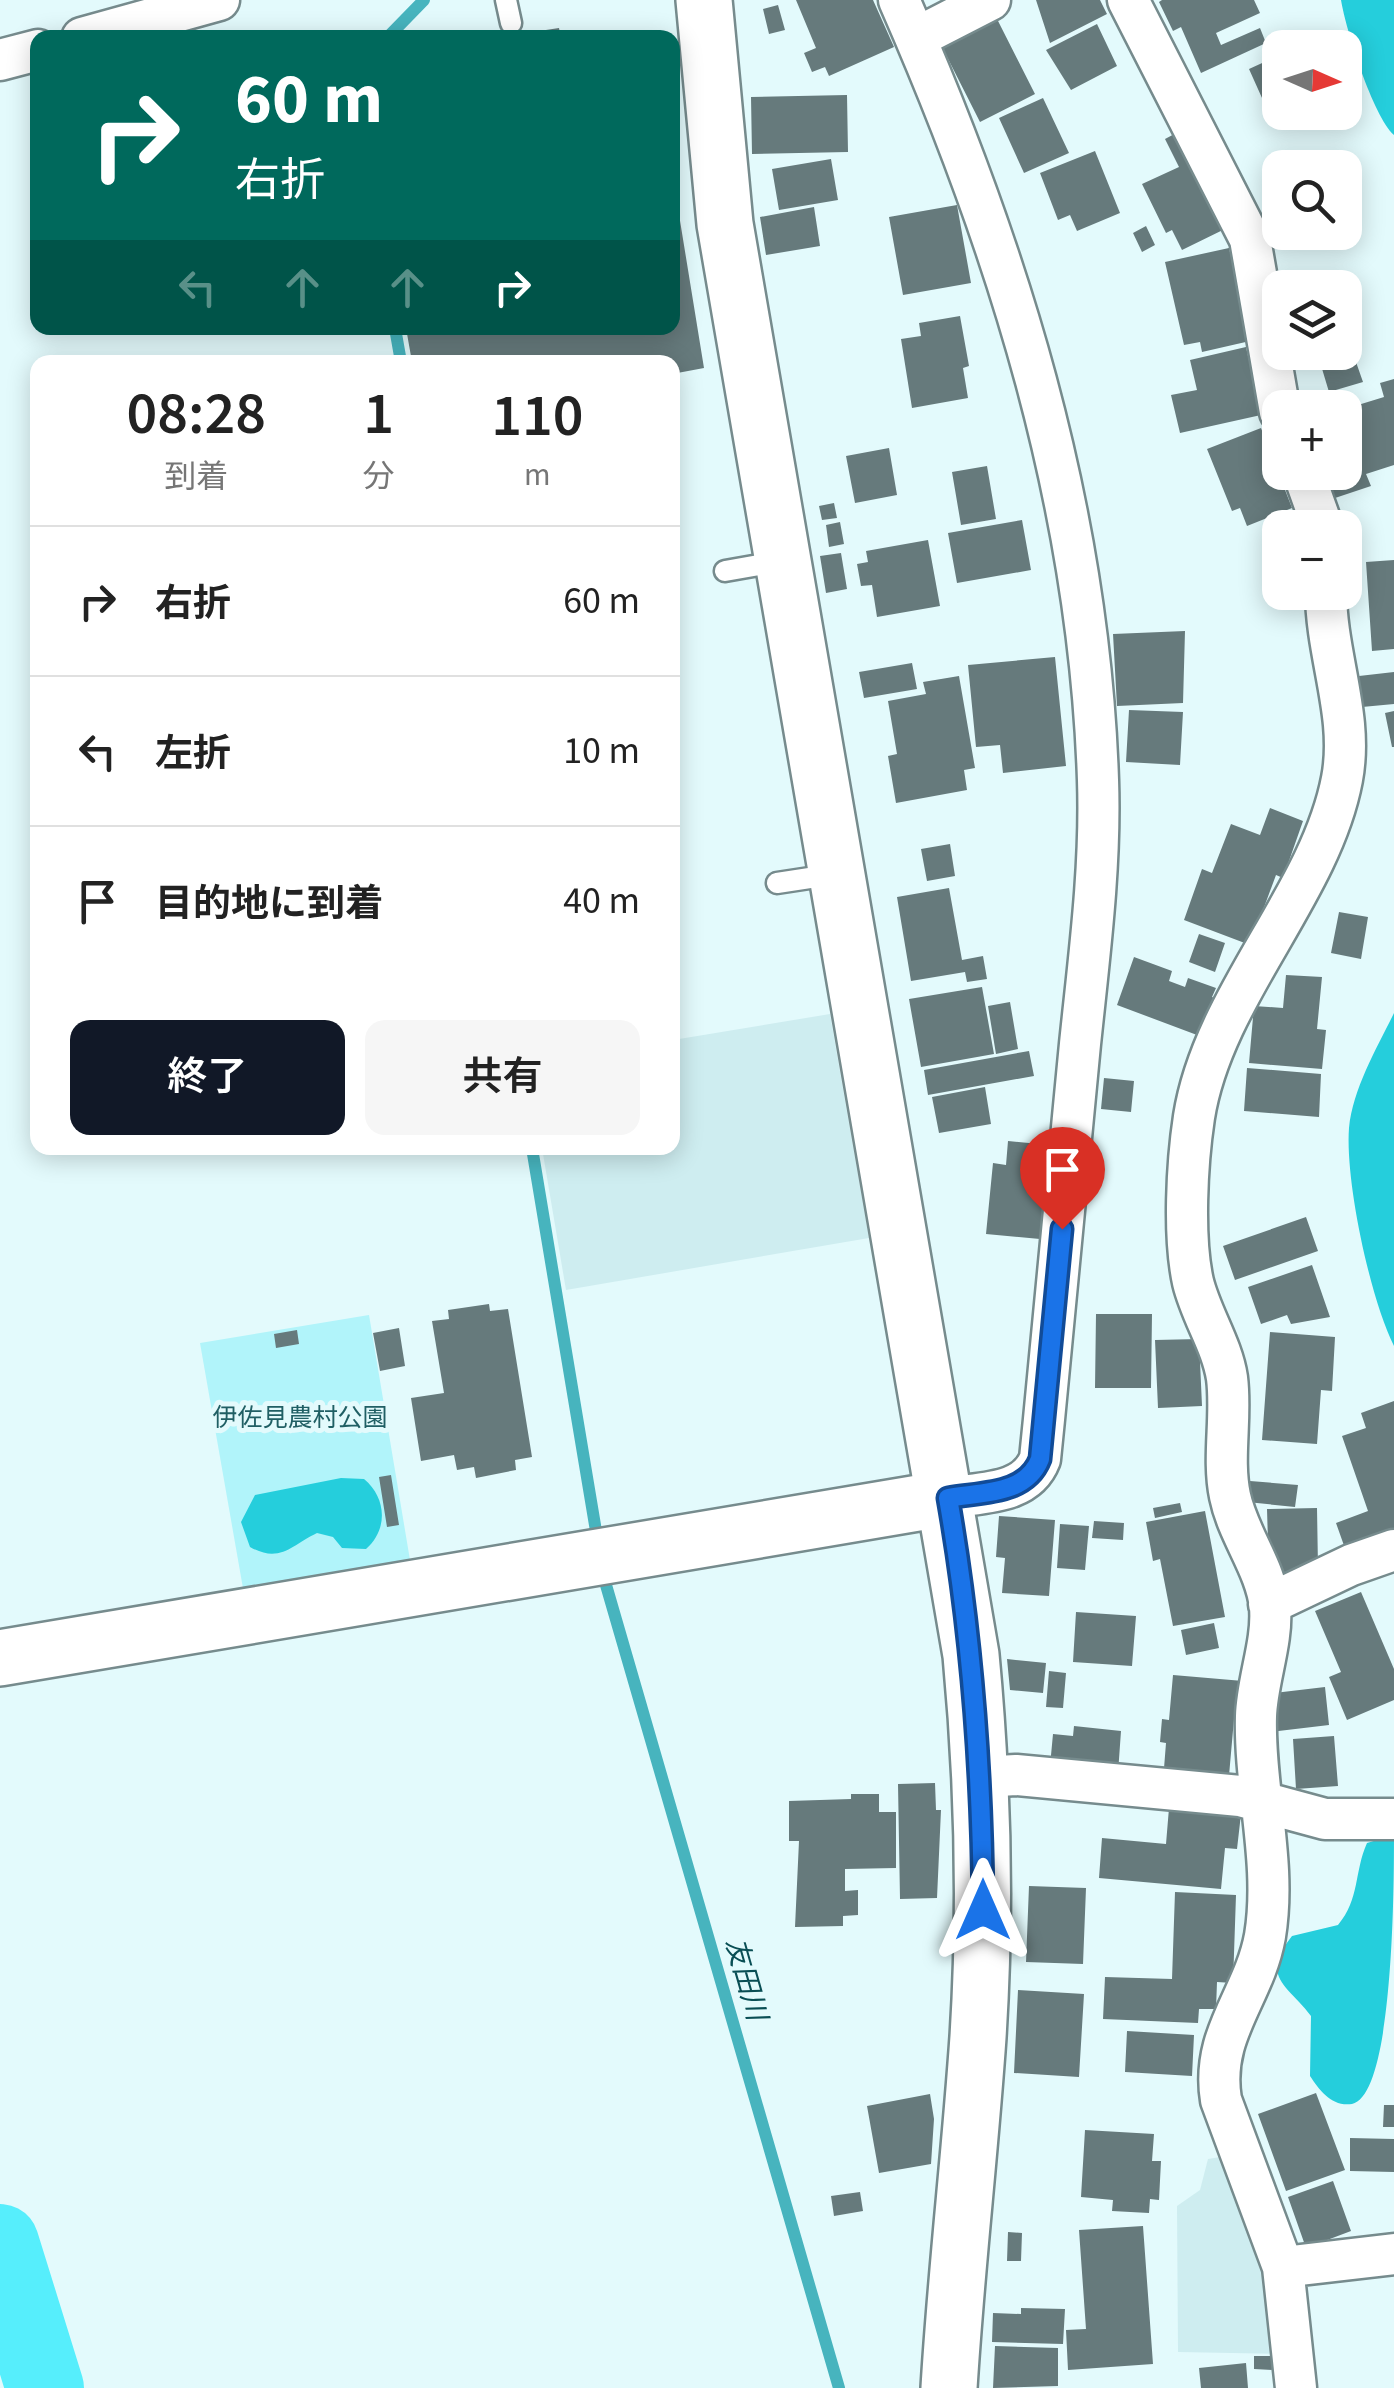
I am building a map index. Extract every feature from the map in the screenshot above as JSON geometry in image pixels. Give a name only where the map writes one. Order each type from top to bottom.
[{"type":"street","points":[[111,30],[219,0]]},
{"type":"street","points":[[704,0],[725,224],[966,1608],[981,1777],[980,1990],[949,2388]]},
{"type":"street","points":[[0,1658],[1018,1486],[1034,1476],[1040,1459],[1094,896],[1098,781],[1093,689],[1076,557],[1050,426],[1015,298],[900,0]]},
{"type":"street","points":[[916,38],[990,0]]},
{"type":"street","points":[[1128,0],[1250,239],[1276,390]]},
{"type":"street","points":[[0,60],[30,52]]},
{"type":"street","points":[[1296,2388],[1283,2267],[1222,2100],[1217,2075],[1220,2050],[1253,1977],[1265,1934],[1267,1860],[1259,1802],[1257,1691],[1269,1604],[1229,1494],[1226,1376],[1192,1280],[1190,1176],[1194,1117],[1212,1047],[1298,887],[1332,813],[1342,780],[1344,713],[1328,640],[1327,610]]},
{"type":"street","points":[[1269,1604],[1350,1564],[1394,1550]]},
{"type":"street","points":[[981,1777],[1016,1775],[1240,1796],[1325,1819],[1394,1819]]},
{"type":"street","points":[[1283,2267],[1394,2254]]},
{"type":"lane","points":[[506,0],[511,23]]},
{"type":"lane","points":[[725,570],[783,561]]},
{"type":"lane","points":[[777,884],[838,874]]},
{"type":"shaded area","points":[[1341,0],[1394,0],[1394,135],[1362,73],[1362,30],[1349,30]]},
{"type":"shaded area","points":[[1394,1013],[1394,1346],[1376,1299],[1355,1208],[1349,1128],[1355,1098]]},
{"type":"shaded area","points":[[830,1014],[869,1238],[566,1290],[543,1155],[680,1155],[680,1039]]},
{"type":"shaded area","points":[[341,1478],[364,1479],[381,1504],[378,1533],[366,1549],[342,1548],[333,1537],[317,1533],[278,1553],[250,1547],[241,1522],[255,1495]]},
{"type":"shaded area","points":[[1394,1835],[1392,1939],[1384,2028],[1366,2092],[1352,2104],[1338,2103],[1327,2097],[1310,2076],[1311,2016],[1280,1980],[1278,1962],[1292,1936],[1338,1925],[1350,1905],[1367,1843]]},
{"type":"shaded area","points":[[1232,2155],[1274,2269],[1281,2354],[1178,2352],[1177,2206],[1200,2190],[1208,2159]]},
{"type":"green space","name":"伊佐見農村公園","points":[[369,1315],[411,1566],[244,1594],[200,1343]]},
{"type":"building","points":[[796,0],[873,0],[894,47],[829,76],[825,67],[812,72],[804,53],[816,48]]},
{"type":"building","points":[[1036,0],[1100,0],[1107,14],[1050,43]]},
{"type":"building","points":[[1254,0],[1260,13],[1216,33],[1221,45],[1260,28],[1262,45],[1201,73],[1181,27],[1173,31],[1159,2]]},
{"type":"building","points":[[778,5],[785,30],[769,34],[763,9]]},
{"type":"building","points":[[995,15],[1035,94],[980,122],[940,43]]},
{"type":"building","points":[[1097,24],[1117,66],[1071,90],[1046,50]]},
{"type":"building","points":[[1262,63],[1262,98],[1249,69]]},
{"type":"building","points":[[847,95],[848,152],[752,154],[751,97]]},
{"type":"building","points":[[1043,98],[1069,153],[1024,173],[999,118]]},
{"type":"building","points":[[1180,131],[1231,226],[1182,250],[1172,230],[1166,233],[1142,184],[1179,167],[1165,139]]},
{"type":"building","points":[[1095,151],[1120,213],[1077,231],[1070,215],[1058,220],[1040,173]]},
{"type":"building","points":[[831,159],[838,200],[779,210],[772,169]]},
{"type":"building","points":[[957,205],[971,283],[903,295],[889,217]]},
{"type":"building","points":[[814,207],[820,246],[766,255],[760,217]]},
{"type":"building","points":[[680,221],[704,368],[680,372],[680,355],[411,355],[407,335],[680,335]]},
{"type":"building","points":[[1146,226],[1155,245],[1142,252],[1133,233]]},
{"type":"building","points":[[1229,248],[1250,341],[1202,352],[1200,342],[1184,345],[1165,262]]},
{"type":"building","points":[[960,316],[969,366],[963,368],[968,398],[912,408],[901,339],[921,336],[919,323]]},
{"type":"building","points":[[1246,347],[1261,415],[1180,433],[1171,395],[1197,390],[1190,360]]},
{"type":"building","points":[[1322,370],[1359,370],[1363,382],[1328,390]]},
{"type":"building","points":[[1394,379],[1394,465],[1366,474],[1371,486],[1362,489],[1362,404],[1384,397],[1380,383]]},
{"type":"building","points":[[1261,428],[1262,490],[1285,490],[1292,508],[1262,510],[1262,520],[1247,526],[1240,508],[1232,511],[1207,449]]},
{"type":"building","points":[[889,448],[897,495],[855,503],[846,456]]},
{"type":"building","points":[[987,466],[996,519],[961,525],[952,472]]},
{"type":"building","points":[[1332,490],[1359,490],[1335,498]]},
{"type":"building","points":[[834,503],[837,518],[822,520],[819,506]]},
{"type":"building","points":[[1022,520],[1031,570],[957,583],[948,533]]},
{"type":"building","points":[[840,522],[844,544],[829,547],[826,525]]},
{"type":"building","points":[[928,540],[940,606],[877,617],[872,585],[861,586],[857,564],[868,562],[866,551]]},
{"type":"building","points":[[841,553],[847,589],[826,593],[820,556]]},
{"type":"building","points":[[1394,560],[1394,649],[1372,651],[1366,562]]},
{"type":"building","points":[[1185,631],[1183,703],[1117,706],[1113,634]]},
{"type":"building","points":[[1055,657],[1066,766],[1003,773],[1000,745],[976,747],[968,665]]},
{"type":"building","points":[[912,663],[917,689],[864,698],[859,672]]},
{"type":"building","points":[[1394,672],[1394,704],[1362,707],[1359,676]]},
{"type":"building","points":[[959,676],[975,768],[964,770],[967,790],[896,803],[888,756],[897,754],[888,701],[926,694],[923,682]]},
{"type":"building","points":[[1129,710],[1183,712],[1180,765],[1126,762]]},
{"type":"building","points":[[1394,711],[1394,747],[1392,747],[1385,713]]},
{"type":"building","points":[[1270,808],[1303,821],[1283,878],[1276,875],[1250,945],[1184,920],[1202,869],[1212,873],[1231,824],[1260,835]]},
{"type":"building","points":[[950,844],[955,876],[927,881],[921,849]]},
{"type":"building","points":[[949,888],[962,960],[983,956],[987,979],[967,982],[965,972],[911,981],[897,897]]},
{"type":"building","points":[[1339,912],[1368,917],[1361,959],[1331,953]]},
{"type":"building","points":[[1199,934],[1225,943],[1215,972],[1189,962]]},
{"type":"building","points":[[1134,957],[1172,971],[1169,981],[1185,987],[1188,978],[1216,988],[1212,997],[1219,1000],[1205,1038],[1117,1005]]},
{"type":"building","points":[[1286,975],[1322,977],[1317,1029],[1326,1030],[1322,1069],[1249,1063],[1254,1006],[1283,1008]]},
{"type":"building","points":[[982,987],[994,1054],[921,1067],[909,999]]},
{"type":"building","points":[[1010,1002],[1018,1049],[996,1054],[988,1006]]},
{"type":"building","points":[[1029,1051],[1034,1076],[928,1095],[924,1070]]},
{"type":"building","points":[[1247,1068],[1321,1074],[1319,1117],[1244,1111]]},
{"type":"building","points":[[1104,1078],[1134,1081],[1131,1112],[1101,1109]]},
{"type":"building","points":[[985,1087],[991,1124],[939,1133],[932,1097]]},
{"type":"building","points":[[1008,1141],[1049,1145],[1040,1239],[986,1234],[993,1163],[1006,1165]]},
{"type":"building","points":[[1306,1217],[1318,1251],[1235,1280],[1223,1246]]},
{"type":"building","points":[[1312,1265],[1330,1317],[1291,1324],[1287,1315],[1261,1324],[1248,1287]]},
{"type":"building","points":[[489,1304],[490,1311],[508,1309],[532,1457],[515,1460],[516,1470],[476,1478],[474,1467],[457,1470],[454,1455],[421,1461],[411,1398],[444,1393],[432,1321],[449,1319],[448,1310]]},
{"type":"building","points":[[1096,1314],[1152,1314],[1151,1388],[1095,1388]]},
{"type":"building","points":[[399,1328],[405,1366],[380,1371],[373,1333]]},
{"type":"building","points":[[297,1330],[299,1344],[276,1348],[274,1334]]},
{"type":"building","points":[[1270,1332],[1335,1337],[1332,1391],[1321,1390],[1317,1444],[1262,1440]]},
{"type":"building","points":[[1199,1339],[1202,1406],[1158,1408],[1155,1340]]},
{"type":"building","points":[[1394,1401],[1394,1537],[1347,1554],[1336,1523],[1368,1511],[1342,1436],[1366,1428],[1361,1413]]},
{"type":"building","points":[[391,1475],[399,1525],[387,1527],[379,1477]]},
{"type":"building","points":[[1250,1481],[1298,1485],[1295,1507],[1247,1502]]},
{"type":"building","points":[[1180,1503],[1182,1512],[1155,1518],[1153,1508]]},
{"type":"building","points":[[1317,1508],[1318,1568],[1269,1575],[1267,1509]]},
{"type":"building","points":[[1205,1511],[1225,1617],[1173,1626],[1160,1559],[1153,1561],[1146,1522]]},
{"type":"building","points":[[999,1516],[1055,1520],[1049,1596],[1002,1593],[1005,1558],[996,1557]]},
{"type":"building","points":[[1094,1521],[1124,1523],[1123,1540],[1092,1538]]},
{"type":"building","points":[[1060,1524],[1089,1526],[1085,1570],[1057,1568]]},
{"type":"building","points":[[1361,1592],[1394,1669],[1394,1700],[1347,1720],[1329,1677],[1341,1672],[1315,1611]]},
{"type":"building","points":[[1076,1612],[1136,1616],[1132,1666],[1073,1662]]},
{"type":"building","points":[[1214,1623],[1219,1648],[1186,1655],[1181,1630]]},
{"type":"building","points":[[1007,1659],[1046,1663],[1043,1693],[1010,1690]]},
{"type":"building","points":[[1049,1671],[1066,1673],[1063,1708],[1046,1707]]},
{"type":"building","points":[[1173,1675],[1243,1681],[1239,1720],[1234,1719],[1228,1787],[1163,1781],[1166,1743],[1160,1742],[1162,1719],[1169,1720]]},
{"type":"building","points":[[1325,1687],[1329,1725],[1270,1732],[1265,1694]]},
{"type":"building","points":[[1074,1726],[1121,1731],[1118,1773],[1050,1766],[1053,1734],[1073,1736]]},
{"type":"building","points":[[1334,1736],[1338,1786],[1296,1789],[1293,1739]]},
{"type":"building","points":[[935,1783],[936,1810],[941,1810],[937,1898],[900,1899],[898,1784]]},
{"type":"building","points":[[851,1794],[879,1794],[879,1812],[896,1812],[896,1868],[845,1869],[845,1891],[858,1890],[858,1915],[843,1916],[843,1926],[795,1927],[799,1841],[789,1841],[789,1801],[851,1799]]},
{"type":"building","points":[[1169,1808],[1241,1814],[1237,1849],[1225,1848],[1221,1889],[1099,1878],[1102,1838],[1166,1844]]},
{"type":"building","points":[[1029,1886],[1086,1888],[1083,1964],[1026,1962]]},
{"type":"building","points":[[1175,1892],[1236,1895],[1233,1983],[1217,1982],[1216,2009],[1199,2009],[1198,2023],[1103,2019],[1105,1977],[1172,1979]]},
{"type":"building","points":[[1018,1990],[1084,1994],[1079,2077],[1014,2073]]},
{"type":"building","points":[[1127,2031],[1194,2035],[1192,2076],[1125,2072]]},
{"type":"building","points":[[1316,2093],[1345,2170],[1286,2191],[1258,2114]]},
{"type":"building","points":[[930,2094],[934,2119],[931,2164],[879,2173],[867,2106]]},
{"type":"building","points":[[1384,2105],[1394,2105],[1394,2127],[1383,2127]]},
{"type":"building","points":[[1085,2130],[1154,2134],[1152,2161],[1161,2161],[1159,2200],[1150,2199],[1149,2213],[1112,2211],[1113,2200],[1081,2197]]},
{"type":"building","points":[[1350,2138],[1394,2139],[1394,2172],[1350,2171]]},
{"type":"building","points":[[1333,2181],[1351,2231],[1306,2248],[1288,2197]]},
{"type":"building","points":[[860,2192],[863,2211],[834,2216],[831,2196]]},
{"type":"building","points":[[1143,2226],[1153,2364],[1068,2370],[1066,2330],[1086,2329],[1079,2230]]},
{"type":"building","points":[[1008,2232],[1022,2233],[1021,2261],[1007,2261]]},
{"type":"building","points":[[1021,2308],[1065,2309],[1063,2344],[992,2342],[993,2313],[1021,2314]]},
{"type":"building","points":[[995,2346],[1058,2348],[1058,2386],[993,2388]]},
{"type":"building","points":[[1254,2356],[1275,2356],[1274,2370],[1254,2369]]},
{"type":"building","points":[[1246,2363],[1248,2388],[1201,2388],[1199,2368]]},
{"type":"waterway","name":"友田川","points":[[395,30],[424,0]]},
{"type":"waterway","name":"友田川","points":[[396,335],[400,355]]},
{"type":"waterway","name":"友田川","points":[[533,1155],[596,1531]]},
{"type":"waterway","name":"友田川","points":[[606,1585],[839,2388]]},
{"type":"waterway","points":[[0,2243],[45,2388]]},
{"type":"route","points":[[983,1910],[981,1777],[972,1655],[948,1498],[1018,1486],[1034,1476],[1040,1459],[1062,1229]]}]
